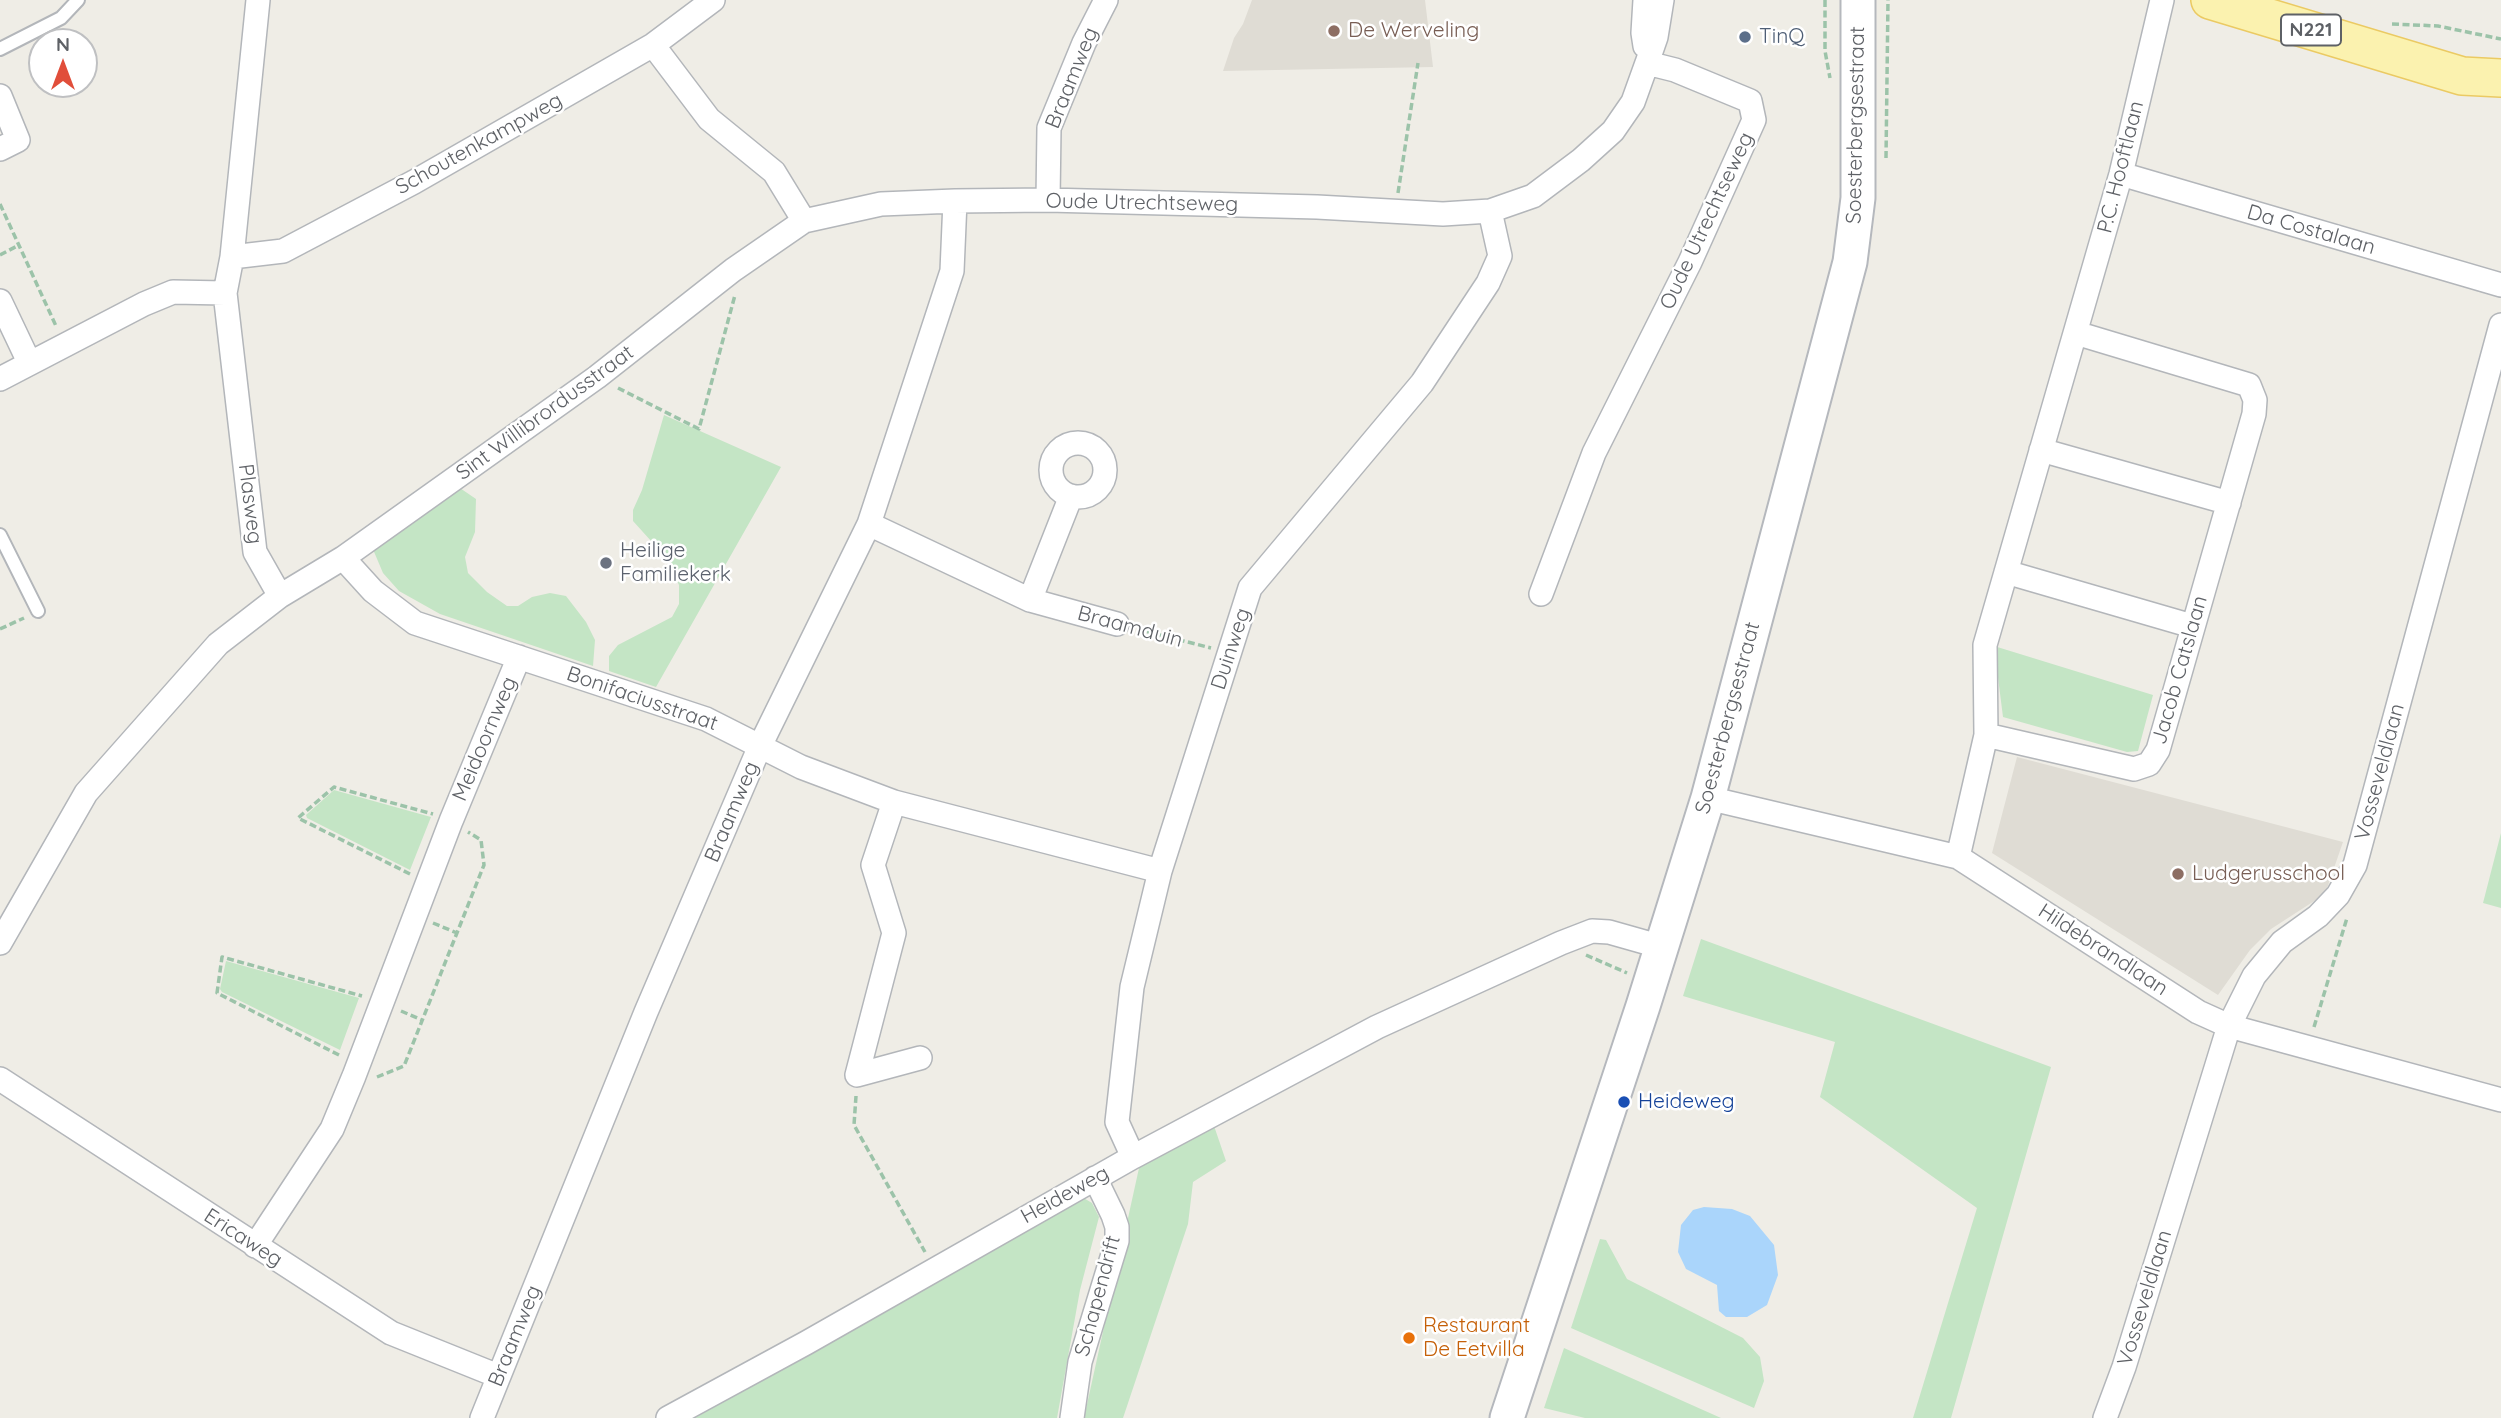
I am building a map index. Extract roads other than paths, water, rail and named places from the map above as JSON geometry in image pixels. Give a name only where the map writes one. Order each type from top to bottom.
[{"type":"main road","name":"Soesterbergsestraat","points":[[1507,1418],[1648,943],[1708,798],[1850,262],[1858,198],[1858,0]]},
{"type":"main road","name":"N221","points":[[2210,0],[2462,76],[2501,79]]},
{"type":"main road","name":"N221","points":[[2413,60],[2501,61]]},
{"type":"street","name":"Plasweg","points":[[258,0],[232,257],[225,293],[255,552],[280,596]]},
{"type":"street","name":"Schoutenkampweg","points":[[232,257],[283,251],[414,182],[653,45],[713,0]]},
{"type":"street","name":"Braamweg","points":[[1048,200],[1049,128],[1084,43],[1106,0]]},
{"type":"street","name":"Oude Utrechtseweg","points":[[1645,0],[1643,33],[1647,63]]},
{"type":"street","name":"Oude Utrechtseweg","points":[[804,220],[881,204],[955,201],[1048,200],[1443,214],[1490,211],[1533,196],[1581,160],[1613,131],[1633,102],[1656,37],[1662,0]]},
{"type":"street","name":"P.C. Hooftlaan","points":[[1958,857],[1986,735],[1985,645],[2121,174],[2162,0]]},
{"type":"street","points":[[653,45],[709,119],[774,172],[804,220]]},
{"type":"street","name":"Oude Utrechtseweg","points":[[1541,594],[1594,453],[1690,262],[1754,120],[1750,101],[1675,70],[1647,63]]},
{"type":"street","points":[[0,96],[18,140],[0,149]]},
{"type":"street","name":"Da Costalaan","points":[[2121,174],[2501,285]]},
{"type":"street","name":"Braamweg","points":[[482,1418],[646,1012],[760,746],[869,524],[952,271],[955,201]]},
{"type":"street","name":"Duinweg","points":[[1133,1157],[1116,1122],[1132,988],[1160,871],[1250,588],[1422,383],[1488,283],[1500,256],[1490,211]]},
{"type":"street","name":"Sint Willibrordusstraat","points":[[280,596],[343,558],[597,377],[733,270],[804,220]]},
{"type":"street","points":[[0,379],[29,362],[173,292],[225,293]]},
{"type":"street","points":[[0,301],[29,362]]},
{"type":"street","name":"Vosseveldlaan","points":[[2105,1418],[2124,1367],[2229,1026],[2254,976],[2282,942],[2318,916],[2337,895],[2355,865],[2501,325]]},
{"type":"street","name":"Jacob Catslaan","points":[[1986,735],[2134,769],[2149,764],[2158,750],[2255,414],[2256,400],[2249,385],[2076,333]]},
{"type":"street","points":[[2041,450],[2229,503]]},
{"type":"street","points":[[1030,600],[1071,496]]},
{"type":"street","name":"Braamduin","points":[[869,524],[1030,600],[1117,624]]},
{"type":"street","name":"Bonifaciusstraat","points":[[343,558],[373,591],[415,622],[706,719],[801,767],[894,803],[1160,871]]},
{"type":"street","points":[[2006,572],[2192,626]]},
{"type":"street","points":[[0,943],[86,793],[218,644],[280,596]]},
{"type":"street","name":"Meidoornweg","points":[[255,1246],[332,1129],[451,821],[519,657]]},
{"type":"street","name":"Hildebrandlaan","points":[[1708,798],[1958,857],[2198,1012],[2229,1026],[2501,1100]]},
{"type":"street","points":[[894,803],[873,865],[894,933],[857,1075],[920,1058]]},
{"type":"street","name":"Heideweg","points":[[668,1418],[806,1343],[1133,1157],[1377,1027],[1561,943],[1592,932],[1601,931],[1648,943]]},
{"type":"street","name":"Ericaweg","points":[[0,1079],[391,1333],[498,1376]]},
{"type":"street","name":"Schapendrift","points":[[1072,1418],[1080,1362],[1117,1241],[1117,1227],[1113,1215],[1095,1178]]},
{"type":"lane","points":[[0,49],[61,18],[78,0]]},
{"type":"lane","points":[[0,535],[38,611]]},
{"type":"water","points":[[1704,1207],[1732,1209],[1750,1216],[1774,1245],[1778,1275],[1767,1305],[1747,1317],[1726,1317],[1719,1311],[1717,1285],[1686,1269],[1678,1252],[1681,1225],[1693,1210]]},
{"type":"place","name":"De Werveling","points":[[1334,31]]},
{"type":"place","name":"TinQ","points":[[1745,37]]},
{"type":"place","name":"Heilige Familiekerk","points":[[606,563]]},
{"type":"place","name":"Ludgerusschool","points":[[2178,874]]},
{"type":"place","name":"Heideweg","points":[[1624,1102]]},
{"type":"place","name":"Restaurant De Eetvilla","points":[[1409,1338]]}]
